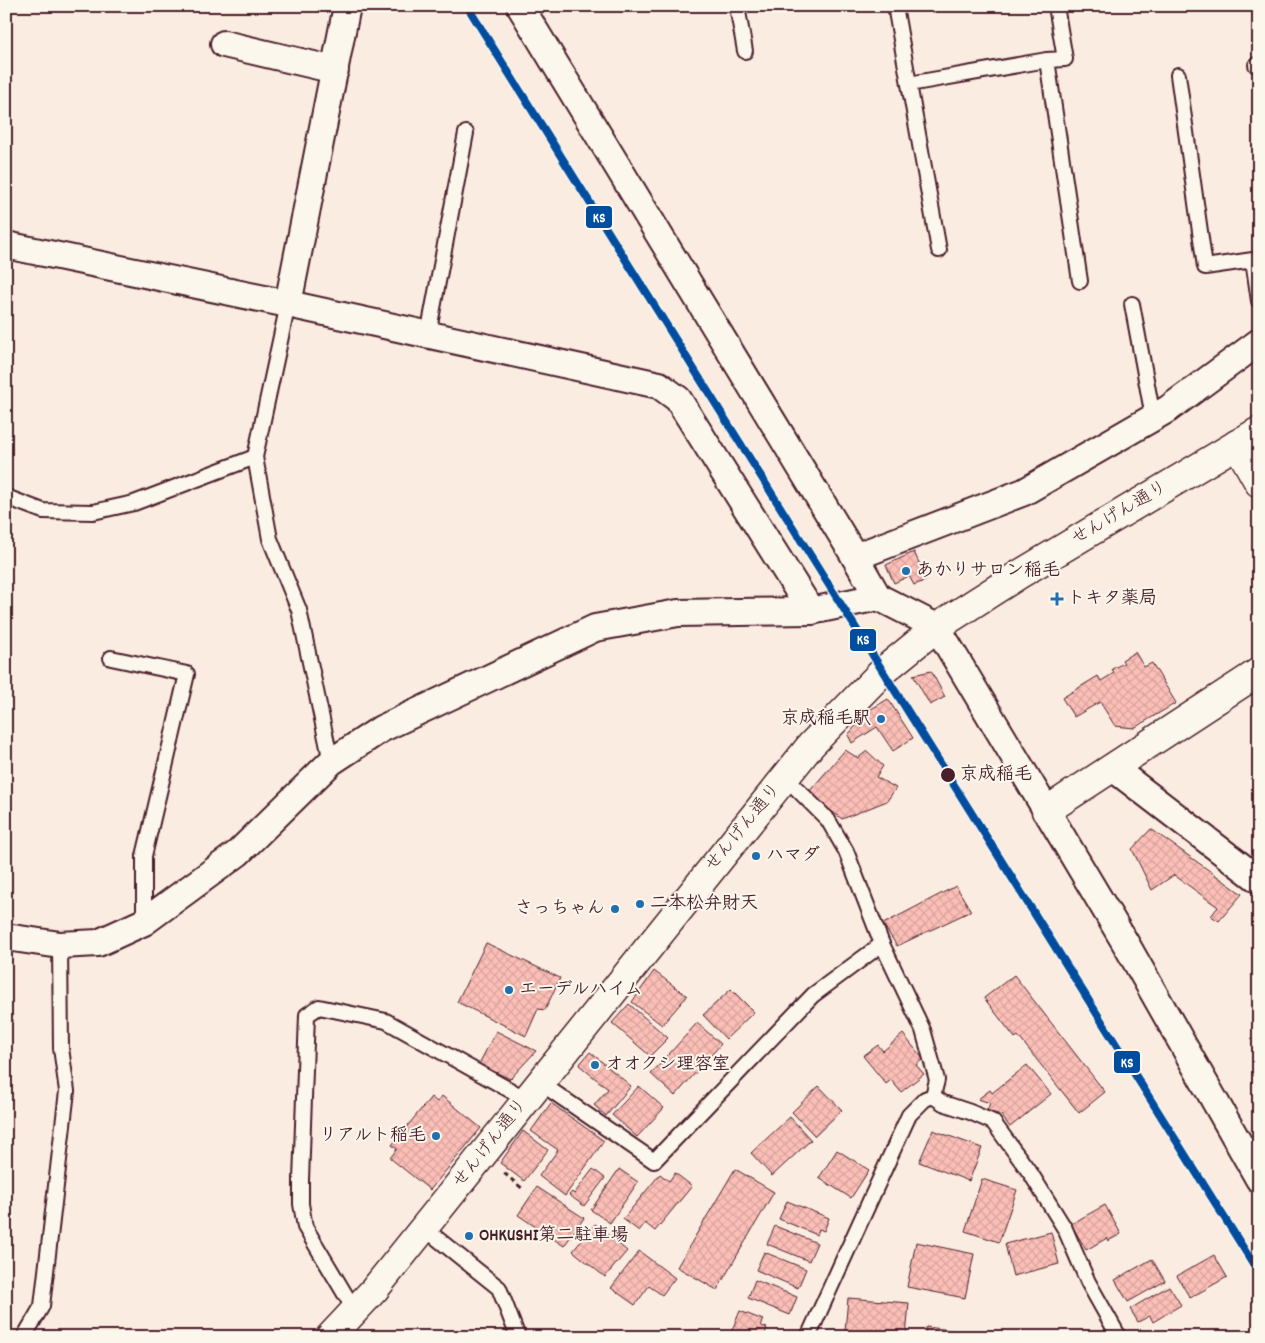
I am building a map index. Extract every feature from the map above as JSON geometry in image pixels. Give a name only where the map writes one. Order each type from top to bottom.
[{"type":"main road","points":[[1248,438],[1259,483]]},
{"type":"main road","name":"せんげん通り","points":[[330,1337],[374,1290],[784,777],[811,745],[884,671],[937,628],[1020,574],[1248,438]]},
{"type":"main road","points":[[1046,811],[1259,672]]},
{"type":"street","points":[[288,304],[347,6]]},
{"type":"street","points":[[520,6],[878,597],[937,628],[1126,944],[1259,1179]]},
{"type":"street","points":[[224,44],[335,70]]},
{"type":"street","points":[[6,245],[659,385],[678,399],[811,611]]},
{"type":"street","points":[[855,557],[1024,492],[1168,409],[1259,342]]},
{"type":"street","points":[[6,937],[60,945],[98,943],[144,922],[238,853],[331,762],[381,729],[595,628],[678,613],[811,611],[878,597]]},
{"type":"street","points":[[1113,768],[1259,880]]},
{"type":"lane","points":[[738,6],[745,51]]},
{"type":"lane","points":[[895,6],[939,250]]},
{"type":"lane","points":[[909,84],[1047,60],[1065,59],[1056,6]]},
{"type":"lane","points":[[1047,60],[1080,281]]},
{"type":"lane","points":[[1178,75],[1205,267],[1256,257],[1259,301]]},
{"type":"lane","points":[[428,335],[466,133]]},
{"type":"lane","points":[[288,304],[255,457],[270,539],[299,610],[331,762]]},
{"type":"lane","points":[[1132,304],[1153,417]]},
{"type":"lane","points":[[6,497],[43,511],[93,512],[134,503],[255,457]]},
{"type":"lane","points":[[111,658],[187,674],[144,856],[144,922]]},
{"type":"lane","points":[[784,777],[828,820],[846,851],[882,944],[923,1030],[937,1080],[934,1096]]},
{"type":"lane","points":[[355,1311],[304,1227],[301,1204],[301,1180],[307,1015],[319,1007],[386,1021],[532,1091],[654,1162],[813,995],[882,944]]},
{"type":"lane","points":[[24,1337],[42,1306],[67,1091],[61,1048],[60,945]]},
{"type":"lane","points":[[808,1337],[909,1115],[925,1099],[934,1096]]},
{"type":"lane","points":[[934,1096],[943,1103],[993,1122],[1032,1174],[1065,1229],[1088,1282],[1120,1337]]},
{"type":"lane","points":[[424,1228],[499,1288],[518,1337]]},
{"type":"building","name":"あかりサロン稲毛","points":[[914,552],[927,580],[914,585],[909,576],[894,583],[886,565]]},
{"type":"building","points":[[1135,652],[1144,667],[1152,663],[1176,703],[1134,728],[1115,726],[1100,702],[1074,717],[1062,698],[1098,676],[1101,681],[1114,673],[1112,669],[1124,663],[1122,660]]},
{"type":"building","points":[[931,671],[945,697],[930,705],[913,675]]},
{"type":"building","name":"京成稲毛駅","points":[[888,699],[913,738],[893,751],[877,727],[852,743],[848,735],[868,711]]},
{"type":"building","points":[[845,750],[858,758],[867,751],[883,766],[876,777],[896,788],[887,801],[842,819],[808,793]]},
{"type":"building","points":[[1151,829],[1242,894],[1219,921],[1211,916],[1218,907],[1174,875],[1152,890],[1132,849]]},
{"type":"building","points":[[956,886],[971,911],[897,946],[883,924]]},
{"type":"building","name":"エーデルハイム","points":[[486,943],[560,978],[545,1010],[538,1009],[526,1036],[457,1002]]},
{"type":"building","points":[[654,971],[687,996],[662,1025],[632,1002]]},
{"type":"building","points":[[1014,975],[1105,1092],[1079,1113],[1018,1036],[1015,1038],[984,998]]},
{"type":"building","points":[[731,989],[754,1012],[726,1039],[703,1015]]},
{"type":"building","points":[[629,1004],[668,1038],[650,1056],[612,1023]]},
{"type":"building","points":[[697,1023],[721,1044],[675,1096],[651,1074]]},
{"type":"building","points":[[496,1031],[536,1051],[510,1079],[479,1064]]},
{"type":"building","points":[[903,1034],[923,1059],[916,1065],[924,1074],[901,1092],[891,1080],[886,1084],[863,1056],[878,1045],[883,1051]]},
{"type":"building","points":[[590,1052],[631,1086],[606,1116],[594,1105],[608,1089],[579,1065]]},
{"type":"building","points":[[1027,1065],[1051,1094],[1010,1127],[1001,1115],[987,1111],[990,1103],[978,1099],[990,1090],[992,1093]]},
{"type":"building","points":[[639,1086],[664,1108],[637,1137],[612,1115]]},
{"type":"building","points":[[819,1086],[842,1110],[815,1136],[792,1112]]},
{"type":"building","name":"リアルト稲毛","points":[[442,1096],[481,1128],[430,1190],[390,1158],[397,1149],[392,1145],[431,1097],[437,1102]]},
{"type":"building","points":[[551,1103],[604,1141],[565,1196],[539,1176],[558,1150],[531,1131]]},
{"type":"building","points":[[790,1117],[811,1140],[772,1176],[751,1153]]},
{"type":"building","points":[[933,1130],[982,1148],[969,1181],[919,1162]]},
{"type":"building","points":[[523,1131],[548,1150],[524,1181],[500,1163]]},
{"type":"building","points":[[837,1150],[869,1170],[851,1198],[819,1178]]},
{"type":"building","points":[[593,1169],[605,1178],[584,1206],[569,1195],[572,1192],[574,1194]]},
{"type":"building","points":[[619,1169],[638,1182],[610,1223],[591,1210]]},
{"type":"building","points":[[735,1169],[774,1192],[717,1290],[677,1267]]},
{"type":"building","points":[[675,1173],[692,1186],[655,1231],[645,1223],[639,1231],[623,1219],[660,1174],[669,1181]]},
{"type":"building","points":[[982,1179],[1017,1190],[999,1242],[965,1231]]},
{"type":"building","points":[[537,1187],[584,1218],[564,1246],[518,1215]]},
{"type":"building","points":[[787,1201],[829,1218],[824,1231],[819,1229],[817,1235],[779,1219]]},
{"type":"building","points":[[1105,1205],[1121,1234],[1108,1241],[1107,1238],[1086,1250],[1071,1224]]},
{"type":"building","points":[[595,1224],[627,1251],[605,1277],[573,1251]]},
{"type":"building","points":[[775,1226],[817,1243],[809,1261],[767,1244]]},
{"type":"building","points":[[1051,1232],[1059,1264],[1013,1276],[1005,1244]]},
{"type":"building","points":[[916,1242],[974,1254],[965,1298],[907,1287]]},
{"type":"building","points":[[639,1251],[675,1278],[662,1295],[649,1286],[635,1305],[611,1288]]},
{"type":"building","points":[[764,1252],[806,1269],[798,1288],[756,1270]]},
{"type":"building","points":[[1214,1255],[1227,1277],[1190,1298],[1177,1276]]},
{"type":"building","points":[[1152,1259],[1165,1281],[1128,1302],[1115,1280]]},
{"type":"building","points":[[755,1280],[797,1297],[790,1315],[748,1298]]},
{"type":"building","points":[[1169,1286],[1181,1305],[1153,1322],[1150,1316],[1138,1322],[1130,1309]]},
{"type":"building","points":[[848,1298],[909,1303],[906,1337],[845,1331]]},
{"type":"building","points":[[740,1311],[763,1320],[760,1325],[767,1328],[765,1334],[771,1337],[729,1337]]},
{"type":"building","points":[[926,1327],[1010,1337],[925,1337]]},
{"type":"transit line","name":"KS","points":[[467,6],[1259,1273]]},
{"type":"place","name":"あかりサロン稲毛","points":[[906,571]]},
{"type":"place","name":"トキタ薬局","points":[[1057,599]]},
{"type":"place","name":"京成稲毛駅","points":[[881,719]]},
{"type":"place","name":"京成稲毛","points":[[948,775]]},
{"type":"place","name":"ハマダ","points":[[756,856]]},
{"type":"place","name":"二本松弁財天","points":[[640,904]]},
{"type":"place","name":"さっちゃん","points":[[615,909]]},
{"type":"place","name":"エーデルハイム","points":[[509,990]]},
{"type":"place","name":"オオクシ理容室","points":[[595,1065]]},
{"type":"place","name":"リアルト稲毛","points":[[436,1136]]},
{"type":"place","name":"OHKUSHI第二駐車場","points":[[469,1236]]}]
